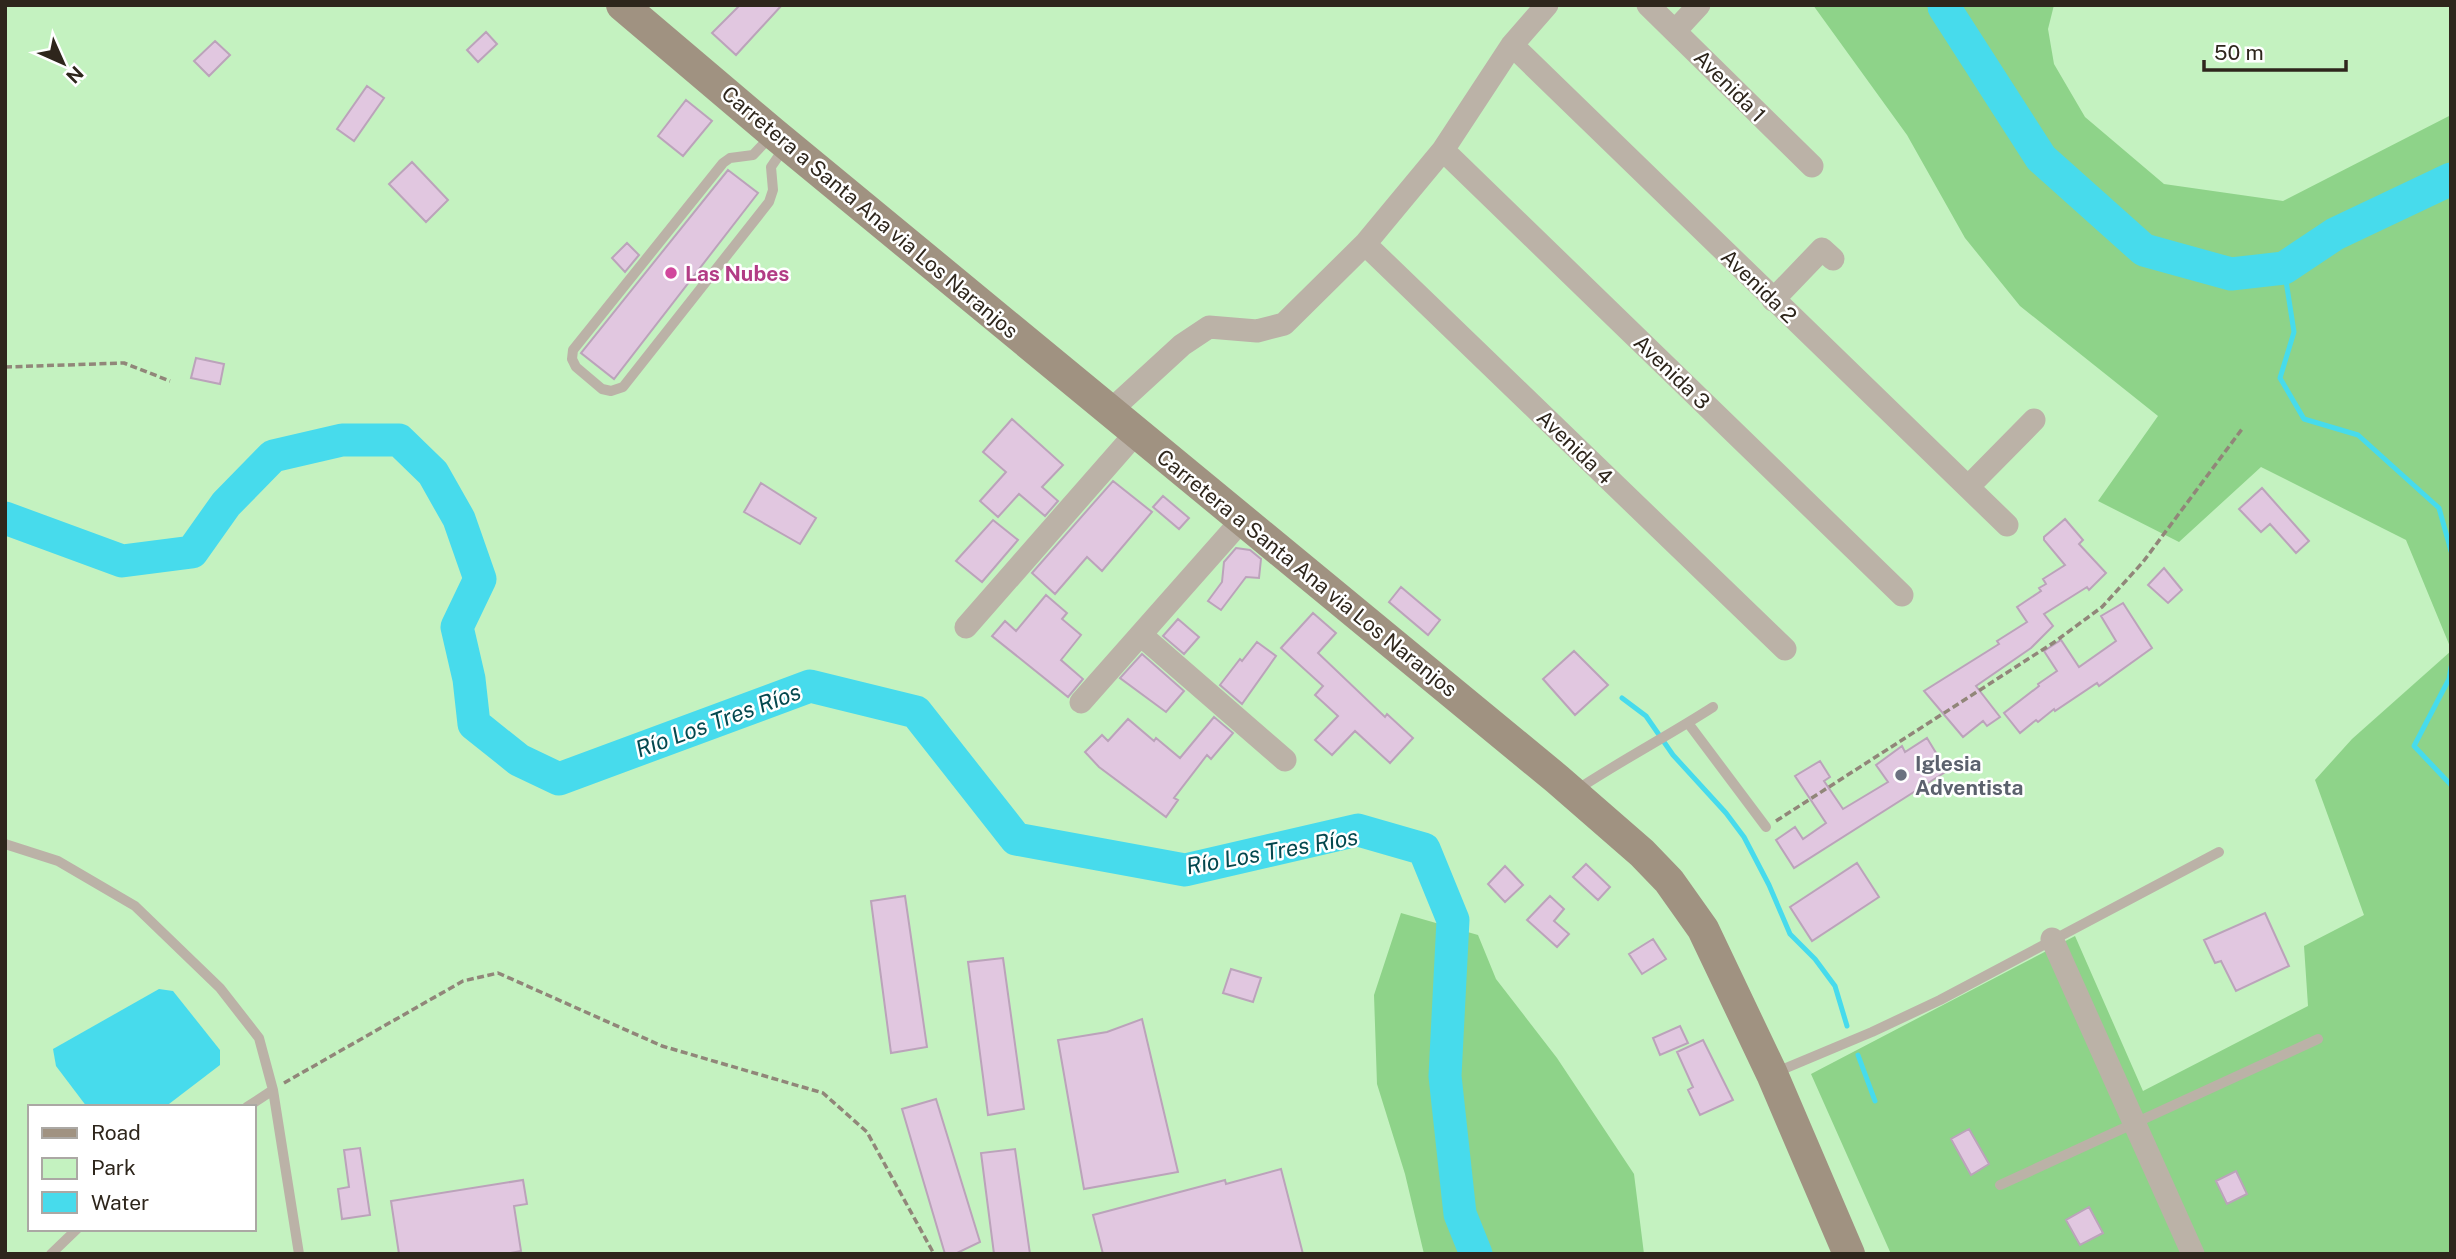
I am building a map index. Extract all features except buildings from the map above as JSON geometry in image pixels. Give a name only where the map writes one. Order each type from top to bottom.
[{"type":"main road","name":"Carretera a Santa Ana via Los Naranjos","points":[[622,5],[780,139],[1572,792],[1670,881],[1703,929],[1772,1074],[1849,1254]]},
{"type":"street","points":[[1110,411],[1182,345],[1209,327],[1256,331],[1284,324],[1365,244],[1443,150],[1512,45],[1547,5]]},
{"type":"street","name":"Avenida 1","points":[[1648,5],[1798,160]]},
{"type":"street","points":[[1675,32],[1699,5]]},
{"type":"street","name":"Avenida 2","points":[[1512,45],[2007,525]]},
{"type":"street","name":"Avenida 3","points":[[1443,150],[1902,595]]},
{"type":"street","name":"Avenida 4","points":[[1365,244],[1785,649]]},
{"type":"street","points":[[1773,300],[1828,254]]},
{"type":"street","points":[[1968,487],[2034,420]]},
{"type":"street","points":[[966,627],[1136,433]]},
{"type":"street","points":[[1081,702],[1242,520]]},
{"type":"street","points":[[1140,635],[1285,760]]},
{"type":"street","points":[[2052,939],[2193,1254]]},
{"type":"lane","points":[[780,139],[771,167],[773,190],[769,202],[623,387],[611,391],[602,389],[576,367],[572,359],[573,351],[723,163],[741,155],[753,155],[780,139]]},
{"type":"lane","points":[[1572,792],[1713,707]]},
{"type":"lane","points":[[1688,723],[1766,827]]},
{"type":"lane","points":[[5,844],[58,861],[135,906],[220,988],[259,1038],[273,1090],[299,1254]]},
{"type":"lane","points":[[1772,1074],[1940,1000],[2220,852]]},
{"type":"lane","points":[[2000,1185],[2318,1039]]},
{"type":"lane","points":[[250,1105],[273,1090]]},
{"type":"lane","points":[[51,1254],[75,1231]]},
{"type":"path","points":[[5,367],[124,363],[170,381]]},
{"type":"path","points":[[1766,827],[2053,643],[2102,607],[2143,562],[2242,429]]},
{"type":"path","points":[[273,1090],[463,981],[498,973],[662,1046],[823,1093],[867,1132],[933,1254]]},
{"type":"green space","points":[[5,5],[2451,5],[2451,1254],[5,1254]]},
{"type":"green space","points":[[1813,5],[2054,5],[2048,29],[2054,64],[2085,117],[2164,184],[2283,201],[2451,115],[2451,649],[2406,540],[2261,467],[2179,542],[2098,501],[2158,416],[2020,306],[1965,238],[1907,135]]},
{"type":"green space","points":[[2451,651],[2451,1254],[1891,1254],[1811,1074],[2075,936],[2143,1091],[2308,1006],[2304,946],[2364,915],[2315,780],[2352,739]]},
{"type":"green space","points":[[1401,913],[1478,935],[1496,979],[1557,1058],[1634,1174],[1644,1254],[1424,1254],[1405,1174],[1377,1084],[1374,995]]},
{"type":"water","points":[[159,989],[173,991],[220,1050],[220,1065],[168,1105],[85,1105],[56,1066],[53,1049]]},
{"type":"waterway","points":[[1944,5],[2041,158],[2144,250],[2231,274],[2284,268],[2335,234],[2451,179]]},
{"type":"waterway","points":[[2284,268],[2294,332],[2280,378],[2304,419],[2358,435],[2439,508],[2451,551]]},
{"type":"waterway","name":"Río Los Tres Ríos","points":[[5,518],[122,561],[192,552],[226,504],[273,456],[342,440],[399,440],[433,473],[459,519],[480,579],[457,627],[469,679],[474,724],[519,760],[559,779],[810,686],[916,712],[1016,839],[1185,870],[1358,830],[1424,849],[1453,920],[1445,1076],[1460,1214],[1476,1254]]},
{"type":"waterway","points":[[2451,667],[2449,679],[2414,746],[2451,785]]},
{"type":"waterway","points":[[1622,698],[1646,716],[1673,755],[1726,813],[1744,837],[1790,934],[1815,959],[1835,986],[1847,1026]]},
{"type":"waterway","points":[[1858,1055],[1875,1101]]},
{"type":"place","name":"Las Nubes","points":[[671,273]]},
{"type":"place","name":"Iglesia Adventista","points":[[1901,775]]}]
